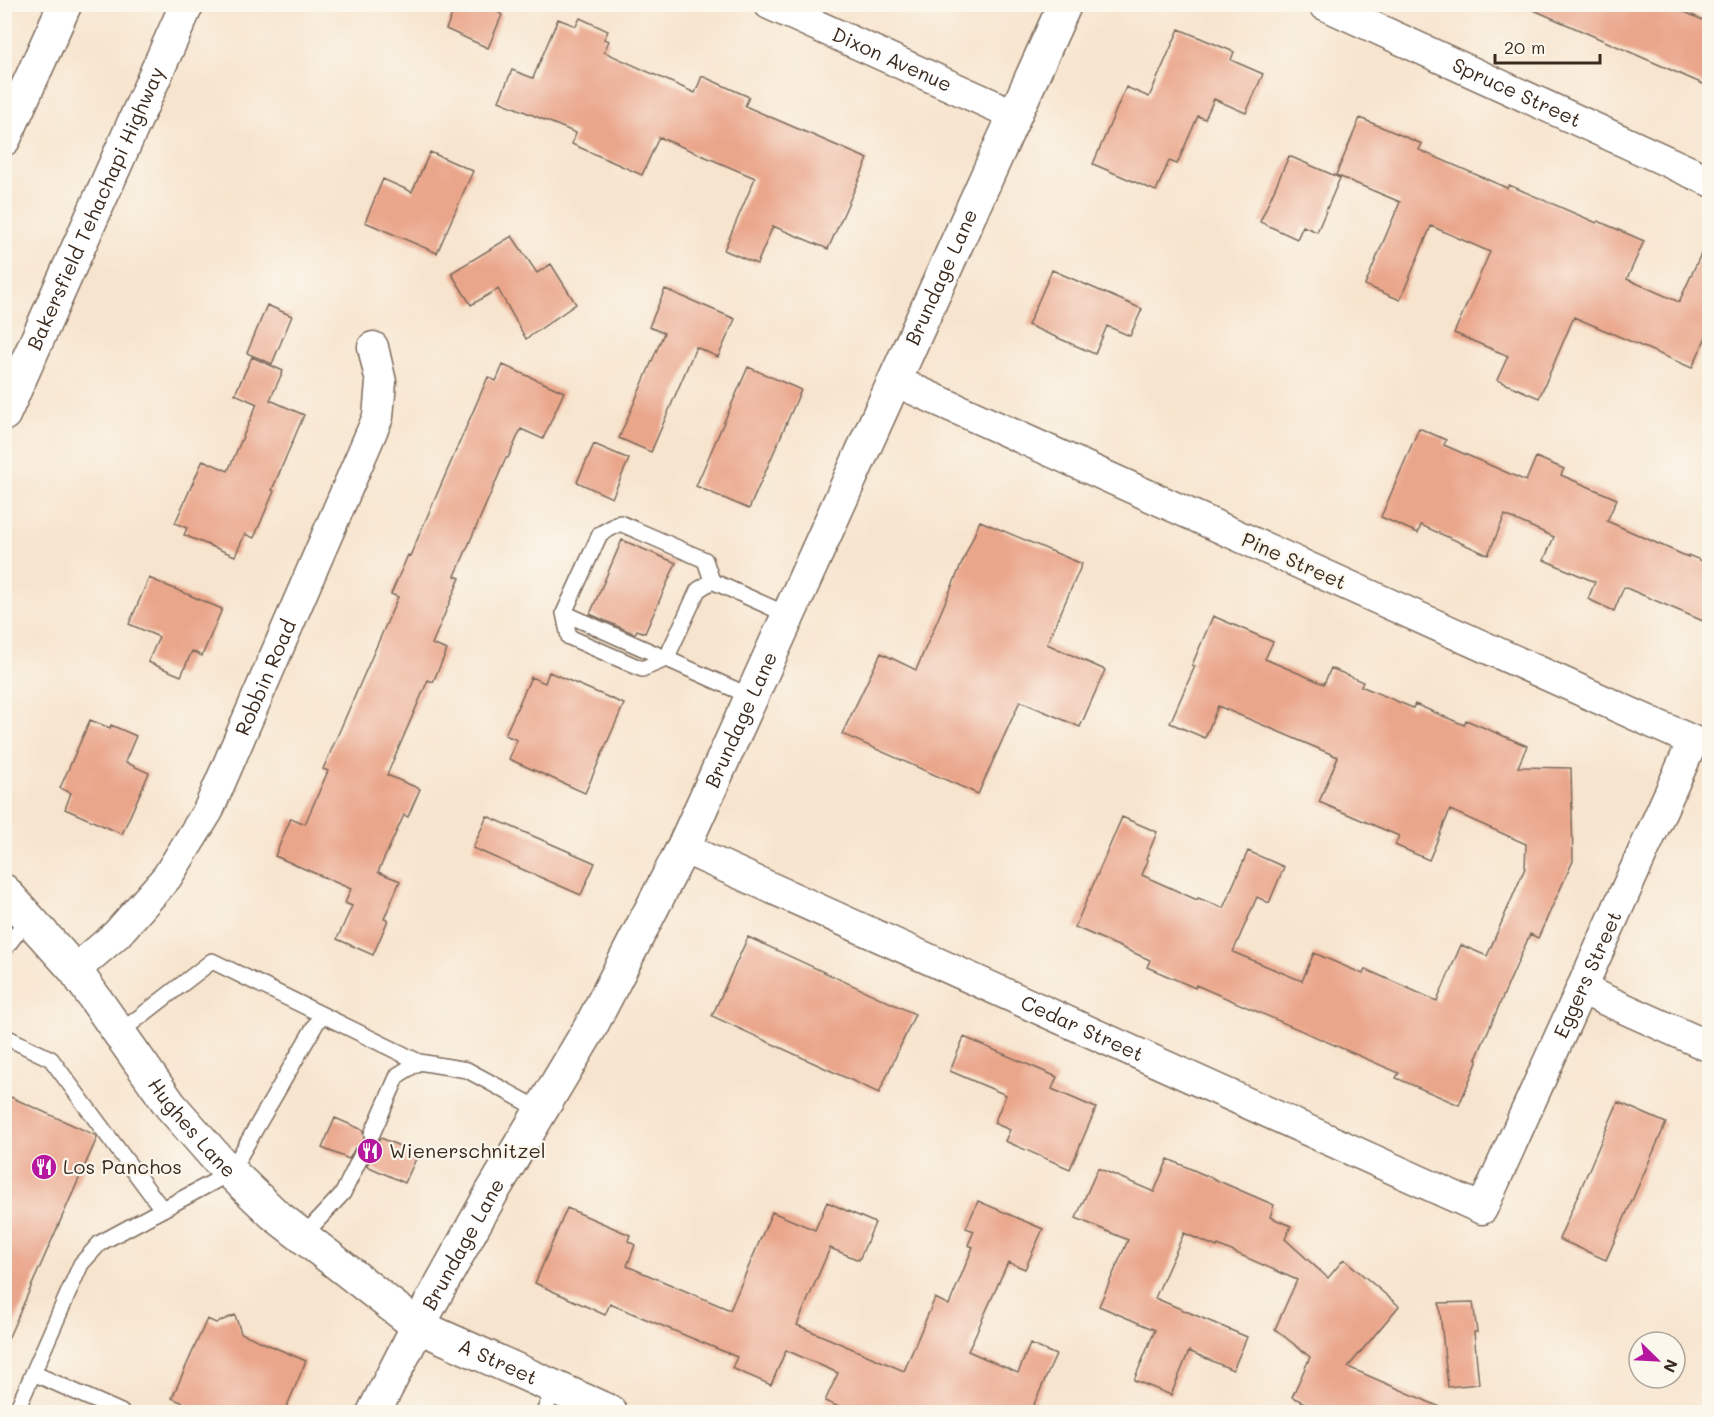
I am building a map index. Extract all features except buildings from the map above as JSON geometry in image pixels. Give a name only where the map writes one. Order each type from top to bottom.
[{"type":"main road","points":[[4,139],[65,4]]},
{"type":"main road","name":"Bakersfield Tehachapi Highway","points":[[4,414],[188,4]]},
{"type":"main road","name":"Brundage Lane","points":[[374,1413],[418,1326],[491,1194],[590,1028],[683,848],[1065,4]]},
{"type":"main road","name":"Hughes Lane","points":[[4,891],[75,970],[170,1106],[230,1173],[273,1214],[418,1326]]},
{"type":"main road","name":"A Street","points":[[418,1326],[550,1400],[610,1413]]},
{"type":"street","name":"Dixon Avenue","points":[[768,4],[1015,115]]},
{"type":"street","name":"Spruce Street","points":[[1323,4],[1710,181]]},
{"type":"street","name":"Robbin Road","points":[[75,970],[117,934],[167,877],[208,811],[378,417],[381,382],[374,347]]},
{"type":"street","name":"Pine Street","points":[[895,381],[1693,741]]},
{"type":"street","name":"Eggers Street","points":[[1482,1209],[1693,741]]},
{"type":"street","name":"Cedar Street","points":[[683,848],[1482,1209]]},
{"type":"street","points":[[1581,989],[1710,1047]]},
{"type":"lane","points":[[752,697],[564,613],[600,534],[620,523],[705,560],[712,581],[788,615]]},
{"type":"lane","points":[[666,659],[698,590],[712,581]]},
{"type":"lane","points":[[4,950],[29,917]]},
{"type":"lane","points":[[119,1033],[212,961],[419,1062],[467,1070],[541,1110]]},
{"type":"lane","points":[[16,1413],[81,1264],[100,1243],[230,1173],[321,1014]]},
{"type":"lane","points":[[4,1036],[51,1059],[162,1209]]},
{"type":"lane","points":[[372,1134],[398,1075],[419,1062]]},
{"type":"lane","points":[[303,1236],[343,1193],[361,1156]]},
{"type":"lane","points":[[33,1373],[121,1413]]},
{"type":"place","name":"Wienerschnitzel","points":[[370,1151]]},
{"type":"place","name":"Los Panchos","points":[[44,1167]]}]
